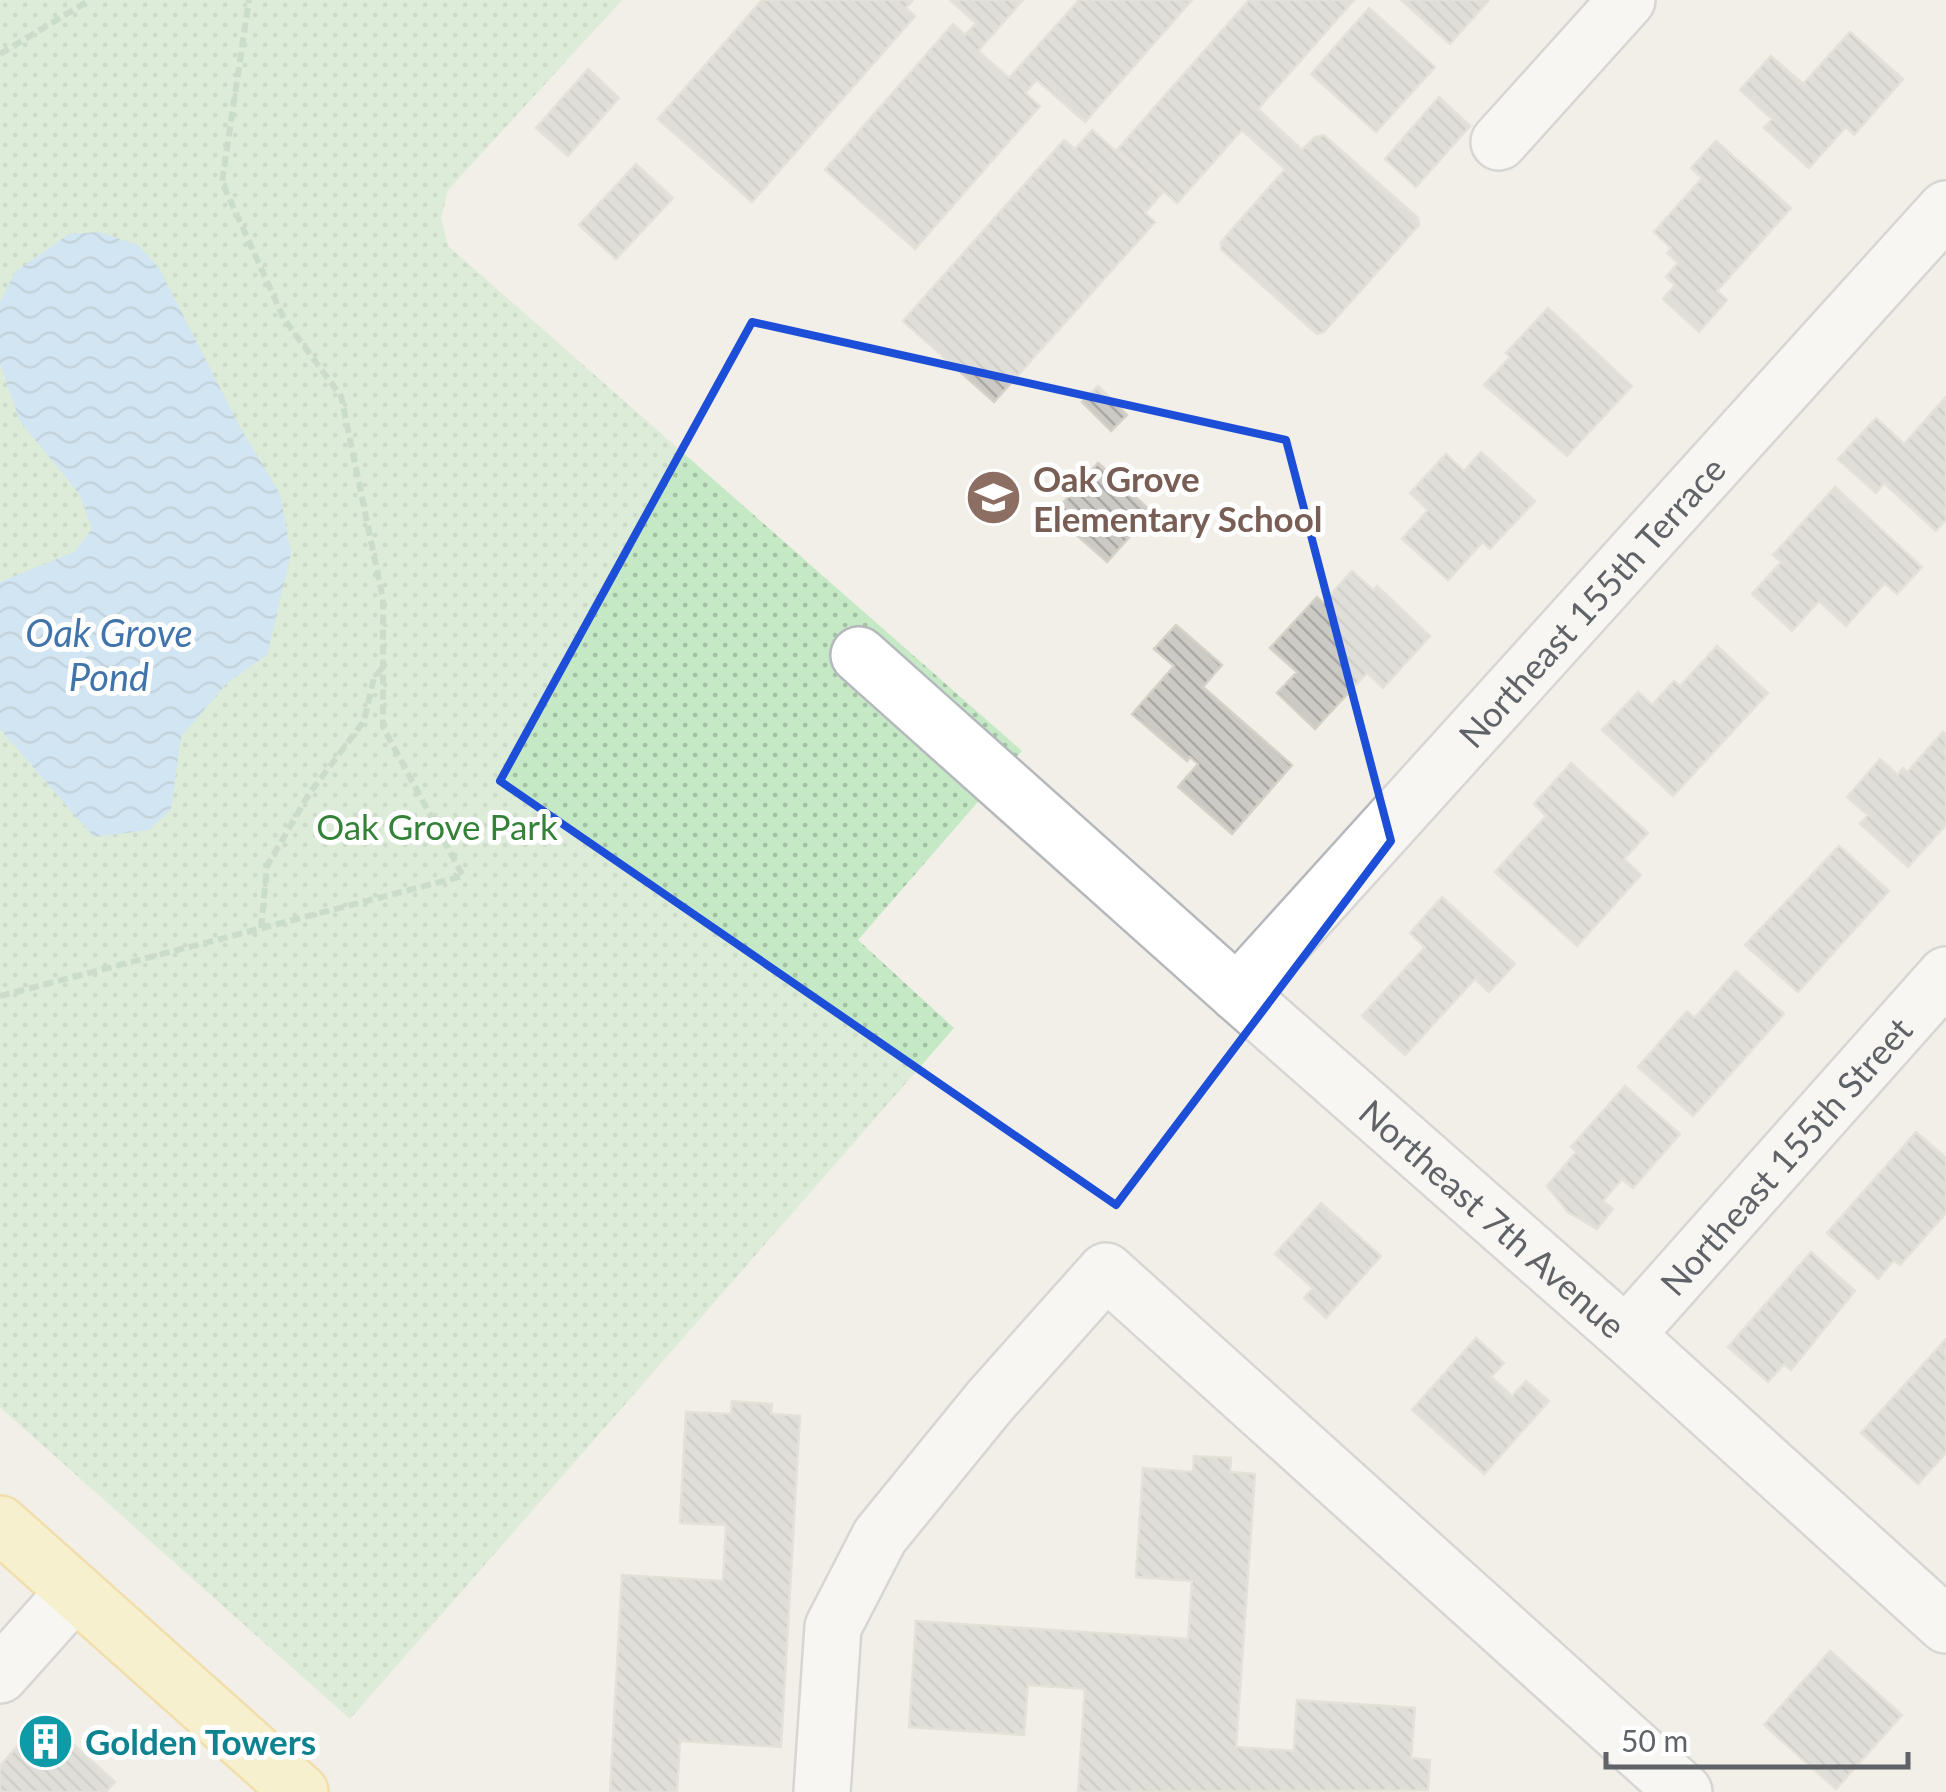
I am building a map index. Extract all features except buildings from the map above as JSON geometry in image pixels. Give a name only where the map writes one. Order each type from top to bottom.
[{"type":"main road","points":[[0,1524],[300,1792]]},
{"type":"street","points":[[1498,142],[1627,0]]},
{"type":"street","name":"Northeast 155th Terrace","points":[[1237,994],[1946,209]]},
{"type":"street","name":"Northeast 7th Avenue","points":[[860,655],[1237,994],[1626,1335],[1938,1601]]},
{"type":"street","name":"Northeast 155th Street","points":[[1626,1335],[1946,976]]},
{"type":"street","points":[[822,1792],[833,1627],[880,1536],[990,1401],[1106,1271],[1684,1792]]},
{"type":"street","points":[[0,1675],[74,1591]]},
{"type":"path","points":[[0,54],[90,0]]},
{"type":"path","points":[[0,996],[463,876],[383,727],[382,599],[341,396],[284,319],[222,182],[249,0]]},
{"type":"path","points":[[261,928],[268,866],[308,794],[364,721],[374,678],[383,666]]},
{"type":"highlighted area","points":[[752,322],[1286,440],[1391,841],[1116,1205],[500,781]]},
{"type":"green space","name":"Oak Grove Park","points":[[0,0],[622,0],[448,190],[441,218],[448,246],[1022,751],[858,940],[954,1028],[350,1719],[0,1407]]},
{"type":"water","name":"Oak Grove Pond","points":[[99,232],[138,245],[159,268],[239,425],[280,494],[291,553],[267,655],[227,683],[181,737],[171,809],[149,830],[94,837],[0,729],[0,582],[74,552],[92,529],[80,495],[20,421],[0,364],[0,302],[15,272],[69,234]]},
{"type":"place","name":"Oak Grove Elementary School","points":[[994,498]]},
{"type":"place","name":"Golden Towers","points":[[46,1741]]}]
